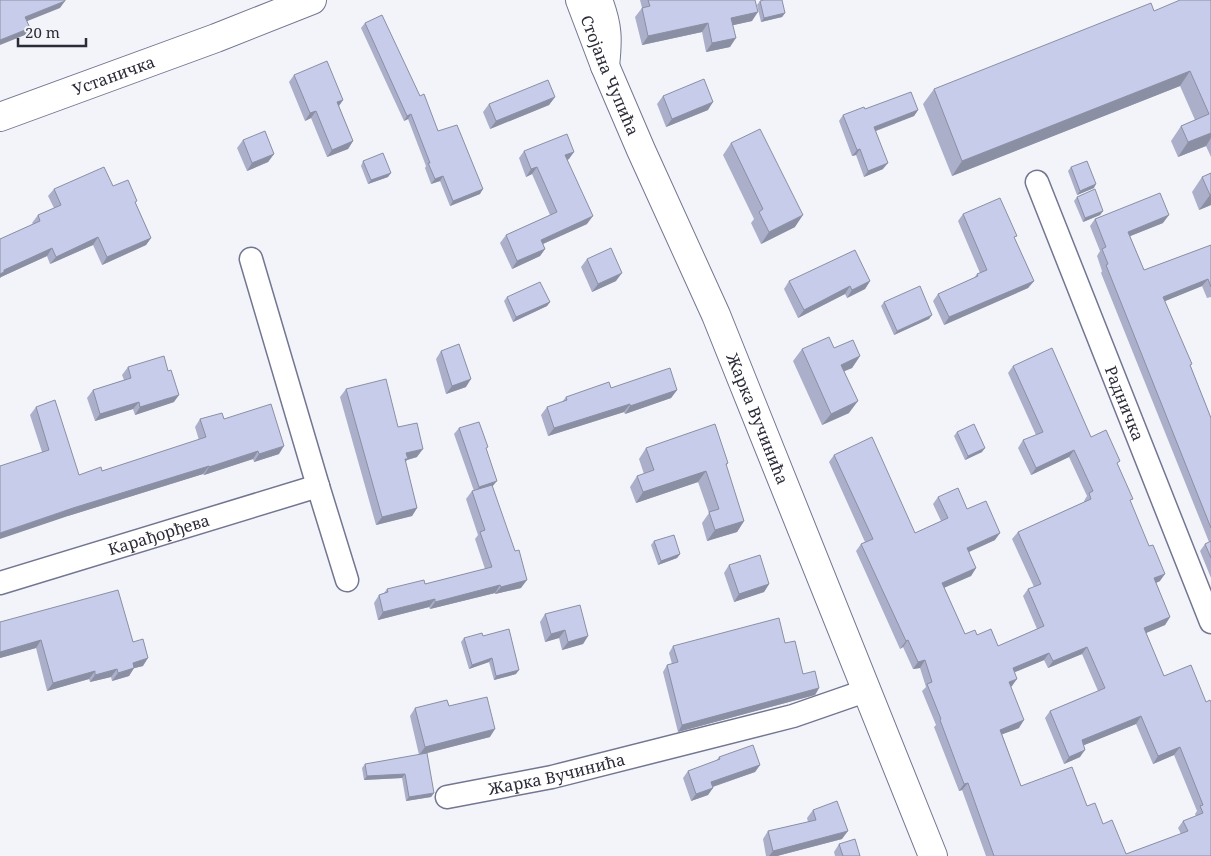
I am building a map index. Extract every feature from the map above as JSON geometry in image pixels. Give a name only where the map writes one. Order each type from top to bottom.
[{"type":"street","name":"Устаничка","points":[[0,117],[216,38],[312,0]]},
{"type":"street","name":"Стојана Чупића","points":[[580,0],[605,66],[642,150]]},
{"type":"street","points":[[598,0],[605,19],[608,41],[605,66]]},
{"type":"street","name":"Жарка Вучинића","points":[[642,150],[716,315],[933,856]]},
{"type":"street","name":"Радничка","points":[[1037,182],[1211,622]]},
{"type":"street","points":[[251,259],[347,580]]},
{"type":"street","name":"Карађорђева","points":[[0,583],[318,486]]},
{"type":"street","name":"Жарка Вучинића","points":[[447,797],[571,772],[792,716],[868,690]]},
{"type":"building","points":[[0,0],[65,1],[25,17],[30,28],[0,40]]},
{"type":"building","points":[[648,0],[755,0],[758,12],[731,18],[736,38],[712,43],[708,23],[648,36],[642,8],[650,6]]},
{"type":"building","points":[[782,0],[785,13],[764,18],[760,1]]},
{"type":"building","points":[[1180,0],[1211,0],[1211,133],[1188,142],[1181,126],[1209,114],[1190,71],[962,161],[934,89],[1151,3],[1154,11]]},
{"type":"building","points":[[382,15],[420,96],[424,94],[438,131],[457,125],[483,189],[453,201],[443,176],[435,179],[411,114],[407,116],[365,23]]},
{"type":"building","points":[[327,61],[343,100],[337,102],[353,141],[332,150],[316,111],[310,113],[294,75]]},
{"type":"building","points":[[704,79],[713,102],[672,119],[663,96]]},
{"type":"building","points":[[548,80],[555,97],[496,121],[489,104]]},
{"type":"building","points":[[911,92],[918,110],[874,127],[888,163],[868,171],[860,149],[857,150],[843,115]]},
{"type":"building","points":[[760,129],[803,215],[769,232],[759,212],[763,209],[731,143]]},
{"type":"building","points":[[265,131],[274,154],[252,163],[243,140]]},
{"type":"building","points":[[567,134],[574,152],[565,155],[593,216],[541,240],[545,249],[517,261],[506,235],[557,212],[537,167],[531,169],[524,151]]},
{"type":"building","points":[[383,153],[391,173],[371,180],[363,161]]},
{"type":"building","points":[[1087,161],[1096,184],[1080,191],[1071,167]]},
{"type":"building","points":[[104,167],[113,186],[128,180],[137,201],[135,202],[151,238],[107,257],[98,237],[56,257],[52,248],[4,270],[0,274],[0,239],[40,221],[38,215],[61,205],[54,189]]},
{"type":"building","points":[[1211,173],[1211,194],[1210,195],[1202,177]]},
{"type":"building","points":[[1095,189],[1103,211],[1085,218],[1077,197]]},
{"type":"building","points":[[1160,193],[1169,215],[1128,232],[1144,270],[1211,245],[1211,287],[1208,279],[1163,297],[1192,364],[1190,365],[1211,418],[1211,528],[1106,265],[1108,264],[1102,249],[1106,247],[1095,219]]},
{"type":"building","points":[[1000,198],[1017,236],[1014,237],[1034,281],[949,317],[938,294],[987,270],[963,214]]},
{"type":"building","points":[[611,248],[622,273],[598,284],[587,259]]},
{"type":"building","points":[[855,250],[870,281],[852,290],[850,286],[804,310],[789,281]]},
{"type":"building","points":[[540,282],[550,302],[516,317],[507,297]]},
{"type":"building","points":[[920,286],[932,315],[897,331],[884,302]]},
{"type":"building","points":[[829,337],[834,348],[853,340],[860,356],[841,365],[858,401],[831,414],[802,349]]},
{"type":"building","points":[[459,344],[471,379],[452,386],[441,351]]},
{"type":"building","points":[[1052,348],[1091,437],[1106,430],[1120,461],[1117,463],[1133,499],[1130,500],[1149,546],[1153,545],[1165,574],[1154,578],[1170,617],[1144,628],[1164,676],[1191,665],[1206,702],[1210,700],[1211,702],[1211,856],[994,856],[968,783],[964,784],[927,684],[932,682],[925,660],[918,662],[908,640],[906,641],[861,544],[873,539],[834,455],[872,437],[915,533],[948,518],[938,497],[958,488],[967,509],[986,501],[1000,533],[967,548],[976,568],[942,583],[965,634],[975,630],[977,635],[991,629],[998,646],[1044,626],[1028,589],[1041,584],[1018,532],[1091,499],[1089,493],[1093,491],[1074,450],[1036,468],[1023,440],[1043,432],[1013,366]],"holes":[[[1087,647],[1105,688],[1050,711],[1069,757],[1085,750],[1082,740],[1141,716],[1158,756],[1180,747],[1203,805],[1200,806],[1203,813],[1183,821],[1188,831],[1126,854],[1112,820],[1103,824],[1095,803],[1087,806],[1072,767],[1021,786],[1000,730],[1024,720],[1009,682],[1017,679],[1013,668],[1049,653],[1053,661]]]},
{"type":"building","points":[[164,356],[168,371],[171,370],[179,395],[140,407],[139,402],[100,414],[93,390],[131,378],[128,367]]},
{"type":"building","points":[[670,368],[677,390],[554,428],[547,407],[567,400],[566,397],[609,382],[611,388]]},
{"type":"building","points":[[386,379],[398,427],[417,423],[423,449],[406,453],[408,459],[405,459],[417,508],[382,517],[346,389]]},
{"type":"building","points":[[55,400],[79,475],[101,467],[102,471],[206,437],[200,419],[222,413],[224,419],[271,404],[284,446],[259,454],[258,451],[209,466],[73,508],[0,533],[0,466],[49,450],[36,407]]},
{"type":"building","points":[[479,422],[497,481],[479,487],[459,428]]},
{"type":"building","points":[[715,424],[744,521],[715,530],[709,512],[719,509],[706,471],[643,492],[637,476],[654,470],[646,448]]},
{"type":"building","points":[[974,424],[985,448],[968,456],[957,432]]},
{"type":"building","points":[[492,485],[515,551],[519,550],[527,580],[435,602],[435,599],[383,612],[379,595],[388,592],[387,589],[424,580],[425,584],[492,567],[480,532],[485,530],[472,491]]},
{"type":"building","points":[[674,535],[680,554],[661,561],[654,541]]},
{"type":"building","points":[[1211,541],[1211,558],[1205,544]]},
{"type":"building","points":[[760,555],[769,584],[739,594],[729,565]]},
{"type":"building","points":[[118,590],[133,642],[143,639],[148,658],[133,663],[134,668],[118,673],[117,669],[95,675],[95,671],[53,683],[41,640],[0,652],[0,622]]},
{"type":"building","points":[[580,605],[588,636],[568,642],[565,630],[551,634],[545,614]]},
{"type":"building","points":[[779,618],[785,643],[795,641],[803,674],[815,671],[819,688],[682,725],[667,665],[678,662],[673,646]]},
{"type":"building","points":[[509,629],[519,670],[496,676],[492,658],[472,665],[464,638],[482,633],[483,636]]},
{"type":"building","points":[[487,697],[495,729],[425,747],[415,708],[447,700],[449,706]]},
{"type":"building","points":[[753,745],[760,765],[711,782],[713,788],[696,794],[688,771]]},
{"type":"building","points":[[427,753],[434,793],[409,797],[405,774],[367,776],[365,764]]},
{"type":"building","points":[[837,801],[848,831],[773,851],[768,831],[816,820],[813,810]]},
{"type":"building","points":[[855,839],[860,856],[843,856],[839,844]]}]
